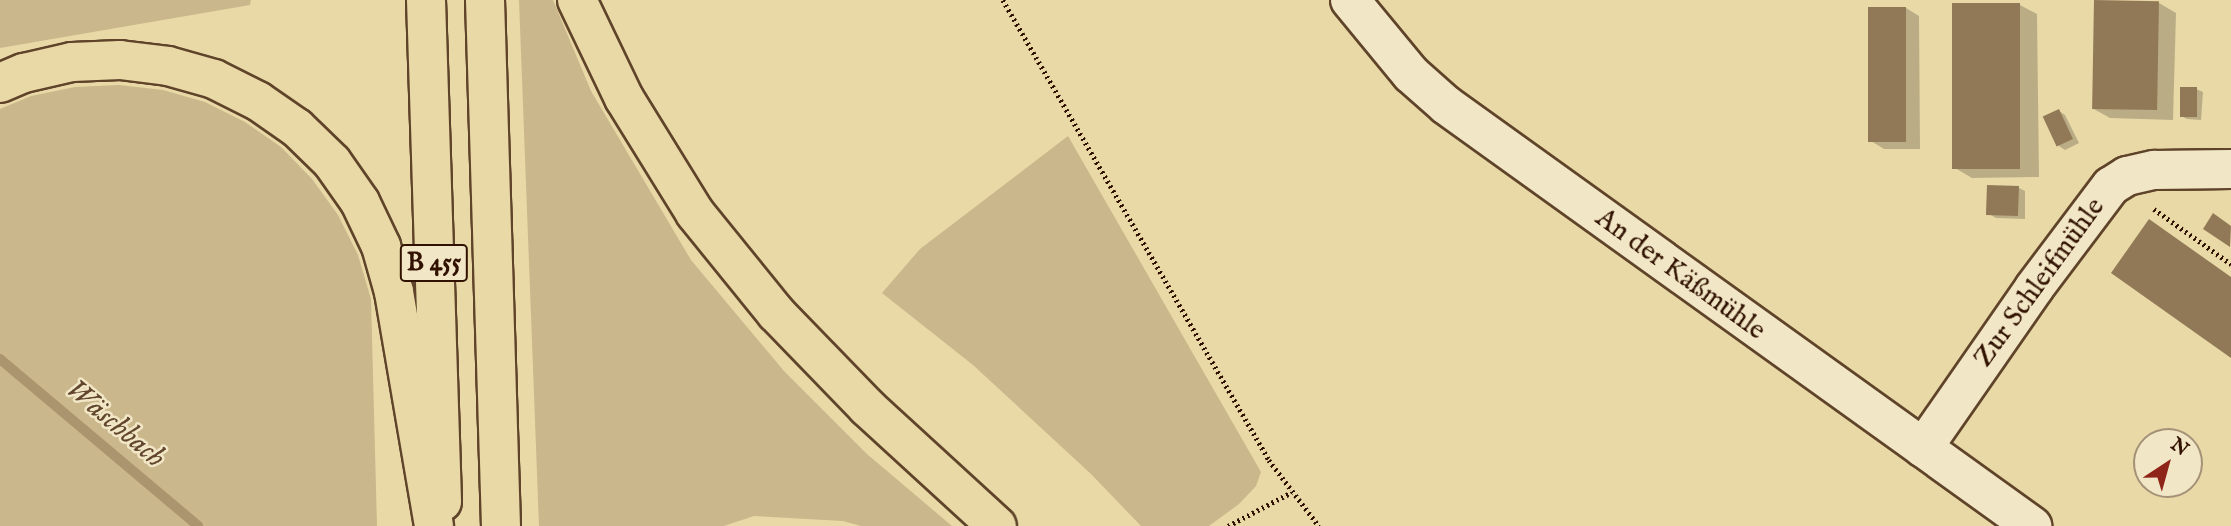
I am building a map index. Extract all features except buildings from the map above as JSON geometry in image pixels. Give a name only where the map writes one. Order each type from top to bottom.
[{"type":"highway","name":"B 455","points":[[426,0],[443,526]]},
{"type":"highway","name":"B 455","points":[[485,0],[501,526]]},
{"type":"highway","points":[[577,0],[624,98],[695,213],[776,313],[812,351],[867,407],[997,526]]},
{"type":"highway","points":[[0,83],[24,73],[72,62],[120,60],[167,66],[214,79],[258,100],[297,128],[332,162],[360,202],[381,246],[394,292],[434,526]]},
{"type":"street","name":"An der Käßmühle","points":[[1350,0],[1412,74],[1446,105],[2032,526]]},
{"type":"street","name":"Zur Schleifmühle","points":[[1923,448],[2050,267],[2111,186],[2127,176],[2154,170],[2231,169]]},
{"type":"path","points":[[1003,0],[1269,460],[1319,526]]},
{"type":"path","points":[[2150,206],[2231,264]]},
{"type":"path","points":[[1228,526],[1293,492]]},
{"type":"shaded area","points":[[0,0],[251,0],[250,5],[0,48]]},
{"type":"shaded area","points":[[519,0],[553,0],[591,91],[691,260],[784,371],[867,454],[952,526],[861,526],[843,521],[754,516],[724,526],[539,526]]},
{"type":"shaded area","points":[[119,85],[163,90],[205,102],[245,122],[281,147],[312,179],[338,215],[358,255],[371,299],[377,526],[0,526],[0,109],[31,96],[75,87]]},
{"type":"shaded area","points":[[1068,136],[1261,472],[1256,486],[1239,504],[1209,526],[1141,526],[1091,474],[973,365],[882,293],[920,249]]},
{"type":"waterway","name":"Wäschbach","points":[[0,359],[198,526]]}]
